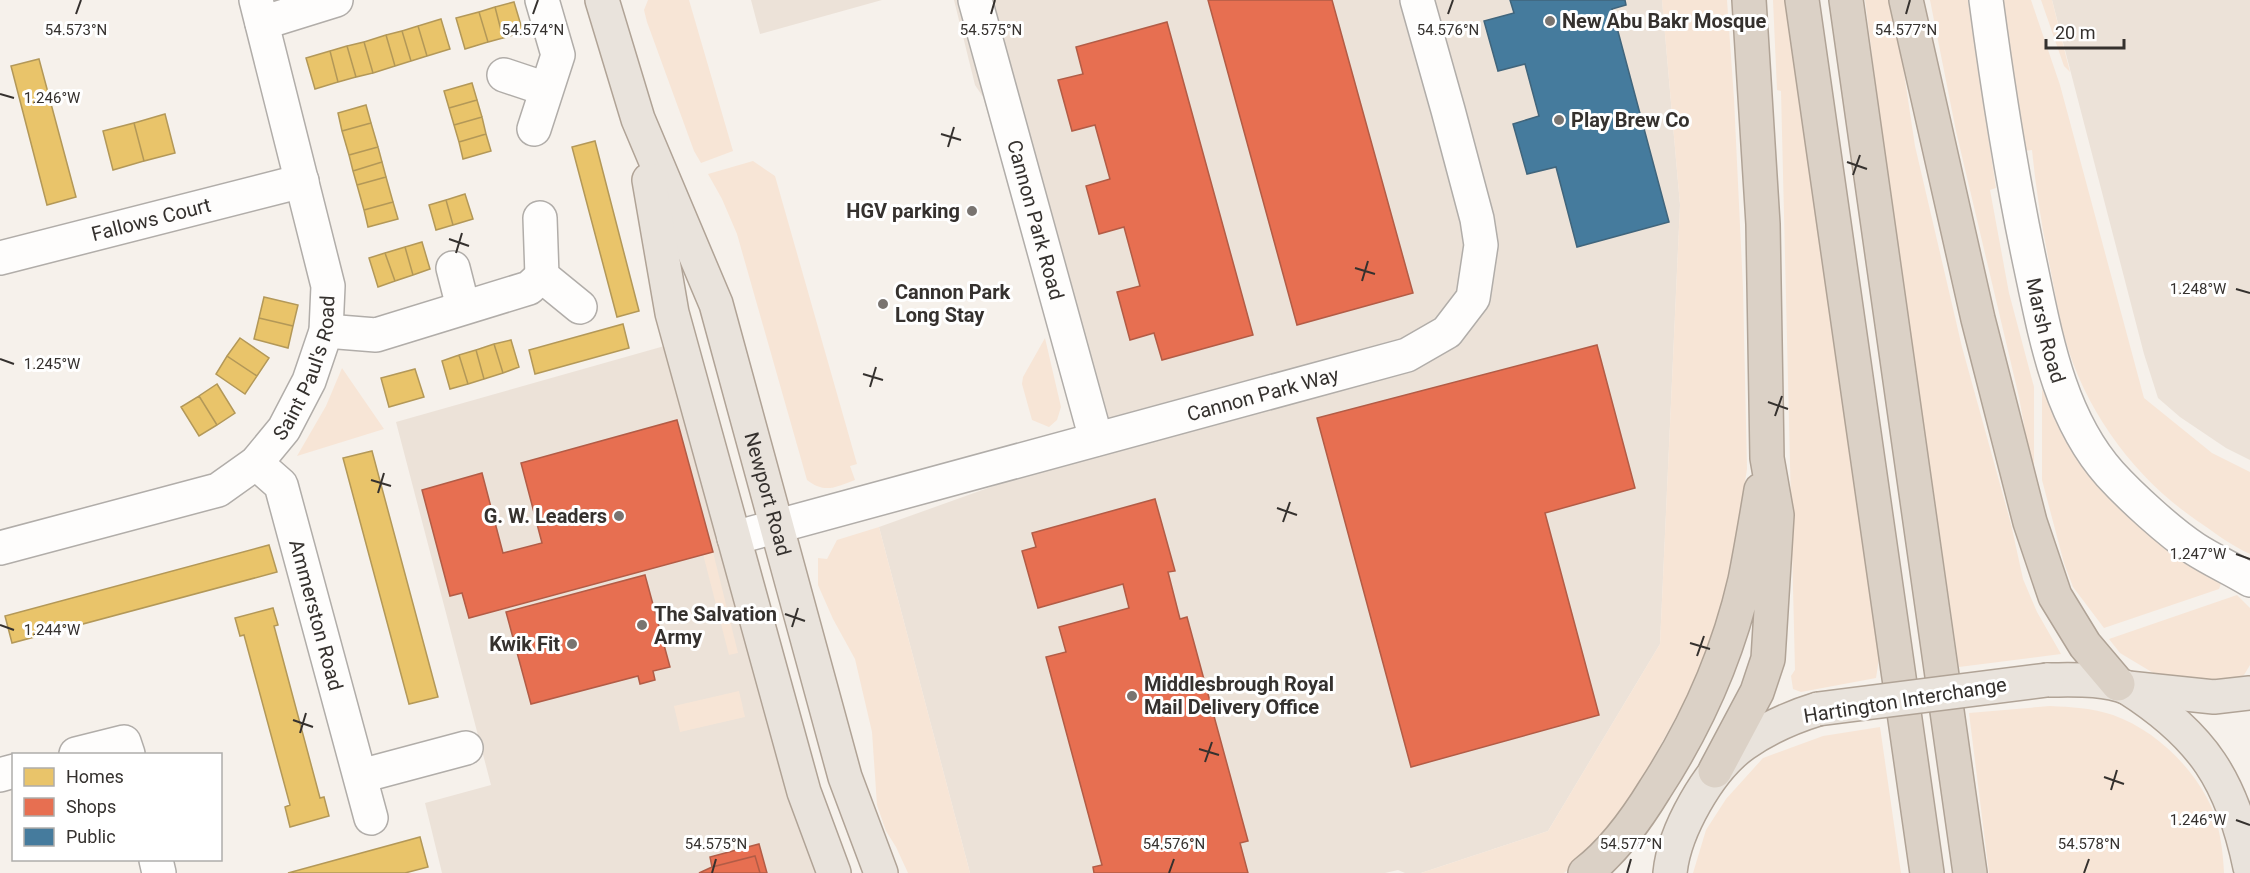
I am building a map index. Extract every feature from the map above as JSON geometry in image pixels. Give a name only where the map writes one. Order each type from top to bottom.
[{"type":"highway","points":[[1716,771],[1757,692],[1768,659],[1777,515],[1767,458],[1763,224],[1749,0]]},
{"type":"highway","points":[[1802,0],[1927,873]]},
{"type":"highway","points":[[1846,0],[1970,873]]},
{"type":"highway","points":[[1906,0],[1978,319],[2030,522],[2055,596],[2085,645],[2123,686]]},
{"type":"highway","points":[[1585,873],[1603,860],[1642,811],[1690,729],[1714,675],[1744,581],[1767,458]]},
{"type":"main road","name":"Newport Road","points":[[602,0],[638,119],[716,304],[845,777],[881,873]]},
{"type":"main road","name":"Newport Road","points":[[638,119],[672,313],[804,792],[834,873]]},
{"type":"main road","name":"Hartington Interchange","points":[[1670,873],[1683,826],[1716,771],[1742,745],[1792,717],[1818,709],[2047,680],[2081,680],[2123,686],[2167,716],[2194,742],[2222,779],[2235,810],[2250,867]]},
{"type":"main road","points":[[2123,686],[2214,697],[2249,693]]},
{"type":"main road","points":[[1652,873],[1683,826]]},
{"type":"street","points":[[259,11],[336,0]]},
{"type":"street","points":[[534,129],[558,56],[542,0]]},
{"type":"street","name":"Cannon Park Road","points":[[975,0],[1096,440]]},
{"type":"street","name":"Cannon Park Way","points":[[734,538],[1407,355],[1447,332],[1473,298],[1481,244],[1448,110],[1417,0]]},
{"type":"street","name":"Marsh Road","points":[[1986,0],[2014,192],[2045,333],[2059,384],[2087,443],[2109,473],[2151,513],[2193,548],[2250,580]]},
{"type":"street","name":"Saint Paul's Road","points":[[0,548],[218,490],[256,463],[284,429],[309,381],[326,331],[328,286],[259,11]]},
{"type":"street","points":[[504,75],[546,89]]},
{"type":"street","name":"Fallows Court","points":[[0,258],[302,182]]},
{"type":"street","points":[[540,218],[542,276],[580,307]]},
{"type":"street","points":[[453,268],[463,307]]},
{"type":"street","points":[[326,331],[376,335],[529,288],[542,276]]},
{"type":"street","name":"Ammerston Road","points":[[256,463],[281,485],[371,818]]},
{"type":"street","points":[[80,753],[124,742],[128,753]]},
{"type":"street","points":[[361,776],[466,748]]},
{"type":"shaded area","points":[[648,0],[689,0],[733,151],[701,163],[694,151],[647,22],[644,10]]},
{"type":"shaded area","points":[[751,0],[882,0],[760,34]]},
{"type":"shaded area","points":[[954,0],[1662,0],[1680,205],[1660,644],[1548,831],[1421,873],[1405,873],[1398,870],[1385,873],[970,873],[879,527],[1086,453],[983,97],[975,85]]},
{"type":"shaded area","points":[[1662,0],[1727,0],[1743,288],[1747,469],[1730,580],[1704,661],[1682,706],[1628,804],[1573,866],[1564,873],[1421,873],[1548,831],[1660,644],[1680,205]]},
{"type":"shaded area","points":[[1773,0],[1790,0],[1880,652],[1876,678],[1801,692],[1793,689],[1791,676],[1795,670],[1781,91],[1777,90]]},
{"type":"shaded area","points":[[1865,0],[1893,0],[1915,146],[1962,347],[2011,524],[2023,579],[2037,612],[2061,654],[1959,667],[1886,165]]},
{"type":"shaded area","points":[[1930,0],[1968,0],[1996,188],[1990,190],[2009,293],[2034,387],[2034,480],[2019,397],[1956,131]]},
{"type":"shaded area","points":[[2003,0],[2031,0],[2060,85],[2144,398],[2212,453],[2250,472],[2250,554],[2196,520],[2152,484],[2115,441],[2099,417],[2074,366],[2058,312],[2032,150],[2025,151]]},
{"type":"shaded area","points":[[2041,0],[2052,0],[2070,72],[2064,66]]},
{"type":"shaded area","points":[[2052,0],[2250,0],[2250,460],[2226,448],[2180,417],[2158,398],[2144,354]]},
{"type":"shaded area","points":[[753,161],[775,176],[857,464],[850,466],[855,480],[836,487],[819,487],[807,480],[737,234],[708,174]]},
{"type":"shaded area","points":[[1045,338],[1061,407],[1057,420],[1049,427],[1032,420],[1022,384],[1023,377]]},
{"type":"shaded area","points":[[668,345],[820,873],[442,873],[425,803],[491,785],[396,422]]},
{"type":"shaded area","points":[[342,368],[384,429],[297,456],[326,406]]},
{"type":"shaded area","points":[[2042,389],[2077,453],[2118,506],[2190,565],[2222,581],[2219,589],[2104,628],[2073,587],[2064,563],[2042,480]]},
{"type":"shaded area","points":[[879,527],[970,873],[908,873],[886,831],[877,805],[872,732],[855,659],[818,585],[818,558],[827,559],[837,540]]},
{"type":"shaded area","points":[[713,552],[738,653],[729,655],[703,554]]},
{"type":"shaded area","points":[[2237,595],[2250,608],[2250,665],[2244,675],[2227,685],[2160,677],[2120,653],[2109,639]]},
{"type":"shaded area","points":[[739,691],[745,717],[680,732],[674,706]]},
{"type":"shaded area","points":[[2050,706],[2089,709],[2113,715],[2155,738],[2179,759],[2199,784],[2215,815],[2220,834],[2224,873],[1989,873],[1969,713]]},
{"type":"shaded area","points":[[1880,727],[1901,873],[1693,873],[1706,830],[1726,799],[1763,758],[1823,736]]},
{"type":"building: Homes","points":[[514,2],[523,32],[503,38],[495,7]]},
{"type":"building: Homes","points":[[495,7],[503,38],[488,42],[479,12]]},
{"type":"building: Homes","points":[[479,12],[488,42],[465,49],[456,18]]},
{"type":"building: Homes","points":[[441,19],[450,49],[427,56],[418,26]]},
{"type":"building: Homes","points":[[418,26],[427,56],[411,61],[402,31]]},
{"type":"building: Homes","points":[[402,31],[411,61],[395,66],[386,35]]},
{"type":"building: Homes","points":[[386,35],[395,66],[373,73],[364,42]]},
{"type":"building: Homes","points":[[364,42],[373,73],[356,77],[347,46]]},
{"type":"building: Homes","points":[[347,46],[356,77],[338,82],[330,51]]},
{"type":"building: Homes","points":[[330,51],[338,82],[315,89],[306,58]]},
{"type":"building: Homes","points":[[39,59],[76,197],[47,205],[11,66]]},
{"type":"building: Homes","points":[[472,83],[477,100],[449,108],[444,91]]},
{"type":"building: Homes","points":[[477,100],[482,117],[454,125],[449,108]]},
{"type":"building: Homes","points":[[366,105],[371,123],[342,131],[338,113]]},
{"type":"building: Homes","points":[[165,114],[175,153],[144,161],[134,123]]},
{"type":"building: Homes","points":[[482,117],[486,134],[459,142],[454,125]]},
{"type":"building: Homes","points":[[134,123],[144,161],[113,170],[103,131]]},
{"type":"building: Homes","points":[[371,123],[378,147],[349,155],[342,131]]},
{"type":"building: Homes","points":[[486,134],[491,151],[463,159],[459,142]]},
{"type":"building: Homes","points":[[595,141],[639,311],[617,317],[572,147]]},
{"type":"building: Homes","points":[[378,147],[382,162],[353,171],[349,155]]},
{"type":"building: Homes","points":[[382,162],[386,177],[357,185],[353,171]]},
{"type":"building: Homes","points":[[386,177],[393,202],[364,210],[357,185]]},
{"type":"building: Homes","points":[[465,194],[473,219],[453,225],[446,200]]},
{"type":"building: Homes","points":[[446,200],[453,225],[436,230],[429,205]]},
{"type":"building: Homes","points":[[393,202],[398,219],[368,227],[364,210]]},
{"type":"building: Homes","points":[[422,242],[430,269],[413,275],[405,247]]},
{"type":"building: Homes","points":[[405,247],[413,275],[395,281],[385,253]]},
{"type":"building: Homes","points":[[385,253],[395,281],[378,287],[369,258]]},
{"type":"building: Homes","points":[[264,297],[298,305],[293,326],[259,318]]},
{"type":"building: Homes","points":[[259,318],[293,326],[288,348],[254,339]]},
{"type":"building: Homes","points":[[623,324],[629,348],[535,374],[529,350]]},
{"type":"building: Homes","points":[[240,338],[269,358],[257,376],[227,356]]},
{"type":"building: Homes","points":[[511,340],[519,367],[503,373],[494,344]]},
{"type":"building: Homes","points":[[494,344],[503,373],[484,379],[476,350]]},
{"type":"building: Homes","points":[[476,350],[484,379],[468,384],[459,355]]},
{"type":"building: Homes","points":[[459,355],[468,384],[450,389],[442,361]]},
{"type":"building: Homes","points":[[227,356],[257,376],[245,394],[216,374]]},
{"type":"building: Homes","points":[[415,369],[424,397],[389,407],[381,378]]},
{"type":"building: Homes","points":[[217,384],[235,413],[217,425],[199,396]]},
{"type":"building: Homes","points":[[199,396],[217,425],[199,436],[181,407]]},
{"type":"building: Homes","points":[[372,451],[438,697],[409,704],[343,458]]},
{"type":"building: Homes","points":[[269,545],[277,572],[12,643],[5,616]]},
{"type":"building: Homes","points":[[273,608],[278,625],[274,626],[320,798],[324,797],[329,816],[290,827],[285,807],[290,805],[244,635],[240,636],[235,618]]},
{"type":"building: Homes","points":[[420,837],[428,867],[405,873],[288,873]]},
{"type":"building: Shops","points":[[1208,0],[1332,0],[1413,293],[1297,325]]},
{"type":"building: Shops","points":[[1167,22],[1253,335],[1162,360],[1154,333],[1130,340],[1117,292],[1140,286],[1124,227],[1099,234],[1086,186],[1110,179],[1095,125],[1072,131],[1058,80],[1083,74],[1076,47]]},
{"type":"building: Shops","points":[[1597,345],[1635,488],[1545,513],[1599,715],[1411,767],[1317,418]]},
{"type":"building: Shops","name":"G. W. Leaders","points":[[677,420],[713,552],[469,618],[462,593],[450,596],[422,490],[482,473],[503,553],[542,543],[521,463]]},
{"type":"building: Shops","name":"Middlesbrough Royal Mail Delivery Office","points":[[1155,499],[1175,571],[1168,572],[1180,619],[1187,617],[1248,841],[1240,843],[1248,873],[1094,873],[1093,867],[1102,865],[1046,657],[1066,652],[1059,627],[1129,608],[1123,584],[1038,608],[1022,551],[1036,547],[1032,533]]},
{"type":"building: Shops","points":[[645,575],[670,667],[653,671],[655,680],[640,684],[638,676],[531,704],[506,612]]},
{"type":"building: Shops","points":[[759,844],[767,873],[760,873],[755,856],[712,867],[710,857]]},
{"type":"building: Shops","points":[[755,856],[760,873],[699,873],[712,867]]},
{"type":"building: Public","points":[[1510,0],[1625,0],[1626,5],[1612,9],[1669,222],[1577,247],[1556,167],[1527,174],[1513,124],[1539,116],[1525,64],[1498,71],[1484,21],[1514,13]]},
{"type":"place","name":"New Abu Bakr Mosque","points":[[1550,21]]},
{"type":"place","name":"Play Brew Co","points":[[1559,120]]},
{"type":"place","name":"HGV parking","points":[[972,211]]},
{"type":"place","name":"Cannon Park Long Stay","points":[[883,304]]},
{"type":"place","name":"G. W. Leaders","points":[[619,516]]},
{"type":"place","name":"The Salvation Army","points":[[642,625]]},
{"type":"place","name":"Kwik Fit","points":[[572,644]]},
{"type":"place","name":"Middlesbrough Royal Mail Delivery Office","points":[[1132,696]]}]
